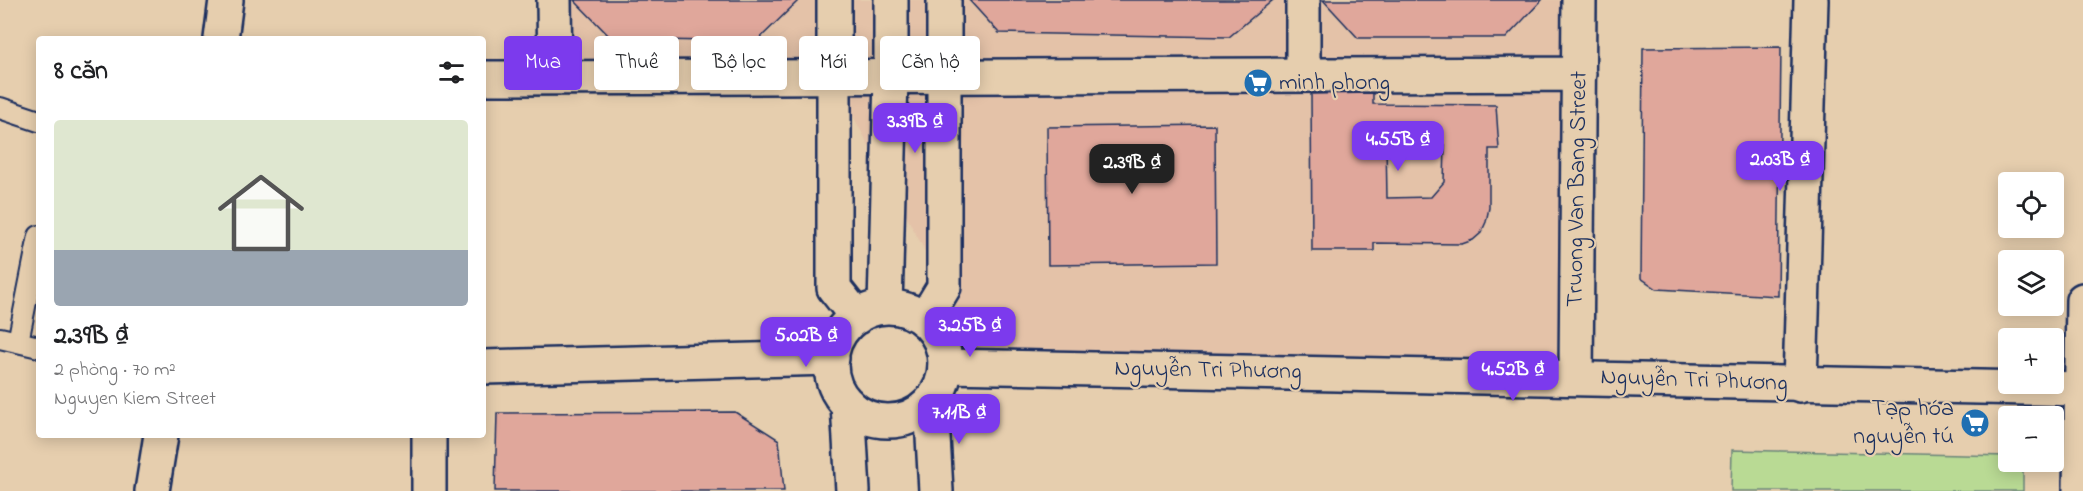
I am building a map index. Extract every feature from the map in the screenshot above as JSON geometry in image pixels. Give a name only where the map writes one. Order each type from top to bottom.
[{"type":"street","points":[[221,36],[226,0]]},
{"type":"street","points":[[554,0],[554,36]]},
{"type":"street","points":[[834,0],[834,36]]},
{"type":"street","points":[[891,0],[891,36]]},
{"type":"street","points":[[944,0],[944,36]]},
{"type":"street","points":[[1303,0],[1303,74]]},
{"type":"street","name":"Truong Van Bang Street","points":[[1576,378],[1579,0]]},
{"type":"street","points":[[1800,385],[1811,0]]},
{"type":"street","points":[[980,77],[1579,74]]},
{"type":"street","points":[[486,78],[504,78]]},
{"type":"street","points":[[582,78],[799,78]]},
{"type":"street","points":[[833,90],[834,288],[871,312]]},
{"type":"street","points":[[871,312],[890,90]]},
{"type":"street","points":[[924,320],[944,287],[943,90]]},
{"type":"street","points":[[2080,491],[2083,300]]},
{"type":"street","points":[[871,312],[912,312],[924,320],[936,333],[943,349],[945,366],[942,384],[931,401],[915,414],[901,420],[872,419],[858,413],[848,404],[834,382],[832,358],[836,341],[845,328],[871,312]]},
{"type":"street","points":[[486,367],[832,358]]},
{"type":"street","name":"Nguyễn Tri Phương","points":[[945,366],[1576,378],[1800,385],[2082,388]]},
{"type":"street","points":[[931,401],[936,491]]},
{"type":"street","points":[[848,404],[853,491]]},
{"type":"street","points":[[152,491],[161,438]]},
{"type":"street","points":[[429,438],[429,491]]},
{"type":"lane","points":[[0,108],[36,120]]},
{"type":"lane","points":[[36,246],[9,340],[36,346]]},
{"type":"shaded area","points":[[554,0],[1580,0],[1576,378],[945,366],[944,287],[839,90],[868,90],[868,36],[799,36],[799,78],[787,78],[787,36],[691,36],[691,78],[679,78],[679,36],[594,36],[594,78],[582,78],[582,36],[554,36]]},
{"type":"green space","points":[[1732,450],[1998,456],[1998,472],[2023,472],[2023,491],[1731,491]]},
{"type":"building","points":[[574,0],[799,0],[762,36],[691,36],[691,41],[679,40],[679,36],[609,36]]},
{"type":"building","points":[[969,0],[1273,0],[1229,37],[999,33]]},
{"type":"building","points":[[1323,0],[1542,0],[1506,38],[1358,38]]},
{"type":"building","points":[[1781,47],[1778,296],[1657,289],[1641,278],[1643,48]]},
{"type":"building","points":[[1373,93],[1373,104],[1496,105],[1499,149],[1489,149],[1489,208],[1481,233],[1473,240],[1462,244],[1374,243],[1374,251],[1312,251],[1311,94]],"holes":[[[1386,142],[1445,145],[1444,182],[1431,197],[1387,198]]]},
{"type":"building","points":[[1215,125],[1216,263],[1048,265],[1047,127]]},
{"type":"building","points":[[735,412],[779,440],[784,491],[495,491],[497,413]]},
{"type":"place","name":"minh phong","points":[[1258,83]]},
{"type":"place","name":"Tạp hóa nguyễn tú","points":[[1975,423]]}]
